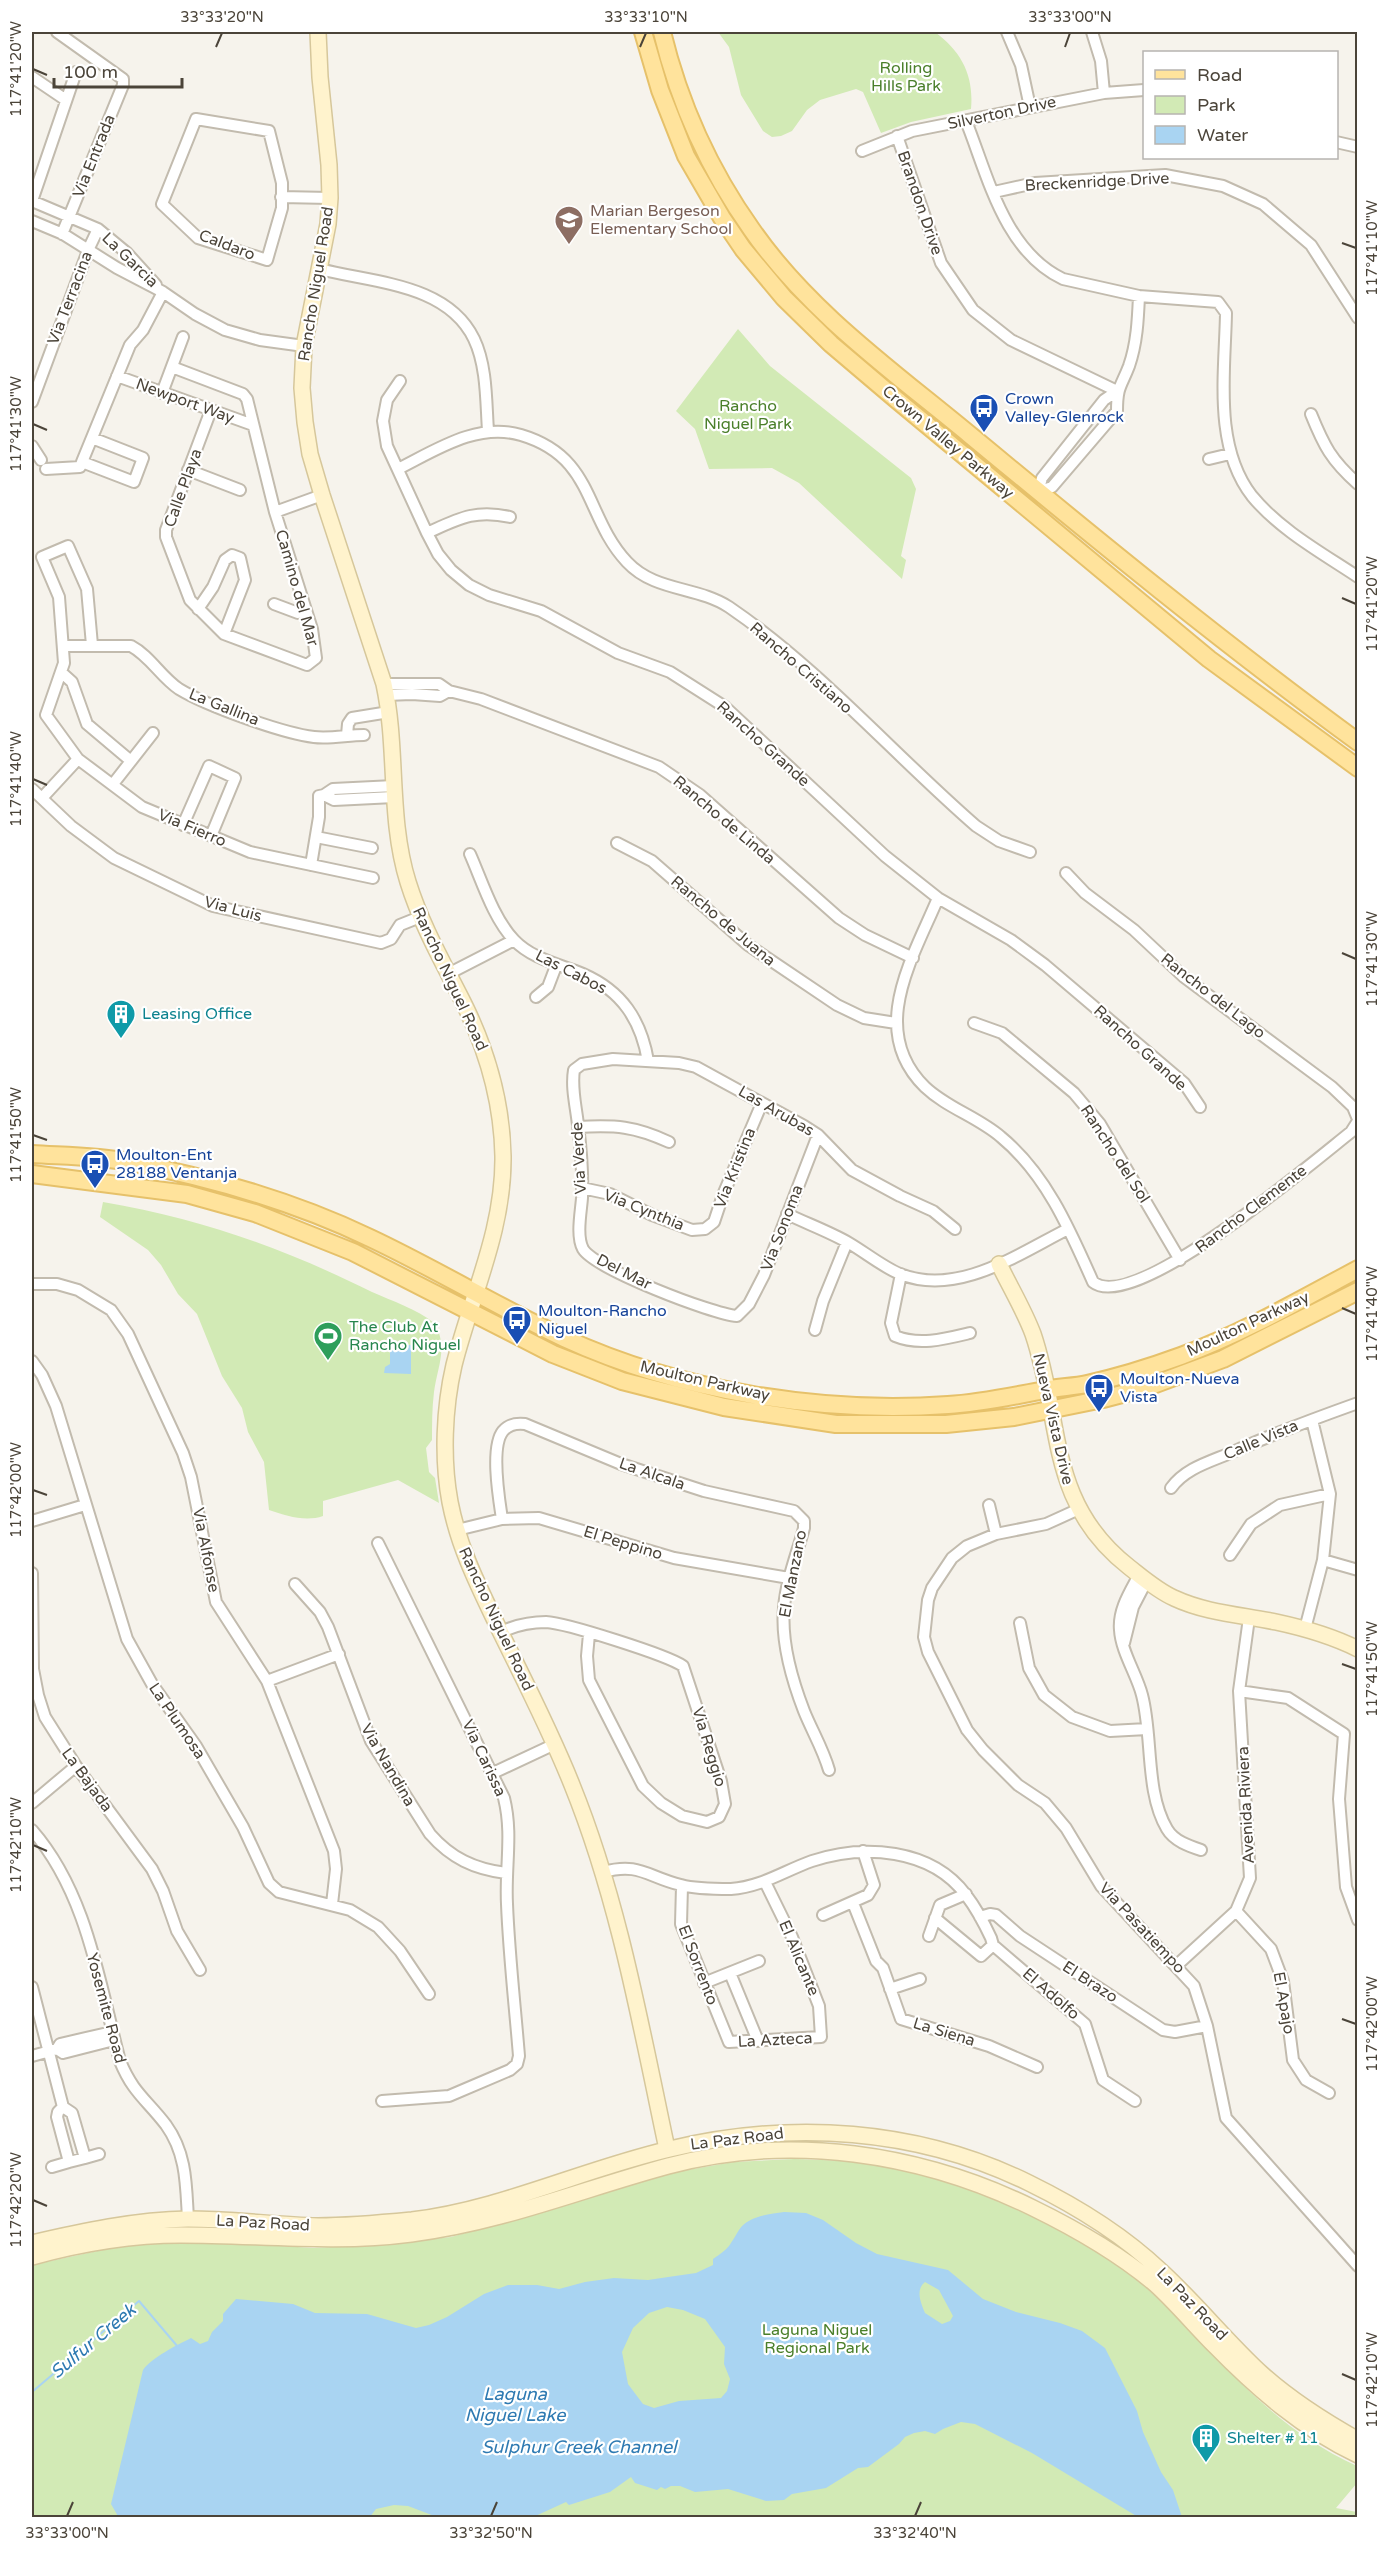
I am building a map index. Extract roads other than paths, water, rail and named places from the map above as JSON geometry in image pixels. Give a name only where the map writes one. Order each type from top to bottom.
[{"type":"main road","name":"Rancho Niguel Road","points":[[318,32],[330,198],[328,224],[304,346],[302,388],[310,454],[385,689],[399,838],[406,878],[420,917],[483,1047],[494,1084],[501,1124],[502,1193],[492,1246],[453,1368],[447,1424],[447,1481],[457,1530],[466,1558],[555,1744],[603,1872],[668,2149]]},
{"type":"main road","name":"Crown Valley Parkway","points":[[643,32],[660,90],[686,156],[743,249],[784,298],[831,344],[1209,659],[1358,768]]},
{"type":"main road","name":"Crown Valley Parkway","points":[[663,32],[669,60],[688,116],[710,160],[751,229],[794,283],[853,338],[1211,633],[1358,742]]},
{"type":"main road","points":[[672,123],[688,116]]},
{"type":"main road","points":[[943,438],[954,437],[1020,491],[1029,495],[1038,492],[1037,502],[1060,524],[1061,534]]},
{"type":"main road","name":"Moulton Parkway","points":[[32,1154],[127,1162],[223,1185],[297,1208],[371,1238],[558,1335],[603,1354],[672,1377],[762,1395],[816,1402],[903,1407],[998,1400],[1086,1384],[1184,1355],[1259,1321],[1358,1269]]},
{"type":"main road","points":[[33,1174],[45,1166],[116,1171],[125,1167],[127,1162],[135,1172],[178,1184],[187,1194]]},
{"type":"main road","name":"Moulton Parkway","points":[[33,1174],[187,1194],[255,1213],[319,1237],[553,1354],[622,1381],[687,1400],[760,1414],[836,1424],[946,1424],[1014,1417],[1144,1388],[1262,1341],[1358,1291]]},
{"type":"main road","name":"Nueva Vista Drive","points":[[999,1264],[1032,1333],[1070,1492],[1079,1509],[1110,1551],[1143,1578],[1174,1598],[1204,1608],[1305,1629],[1358,1649]]},
{"type":"main road","name":"La Paz Road","points":[[32,2243],[107,2227],[188,2219],[316,2226],[415,2220],[505,2200],[668,2149],[773,2133],[840,2133],[910,2142],[1002,2171],[1047,2193],[1122,2239],[1171,2281],[1242,2355],[1277,2387],[1310,2411],[1358,2440]]},
{"type":"main road","points":[[570,2194],[572,2189],[583,2184],[653,2162],[665,2155],[668,2149],[688,2154],[733,2149],[739,2153]]},
{"type":"main road","name":"La Paz Road","points":[[32,2257],[102,2242],[177,2235],[353,2238],[412,2234],[497,2218],[674,2164],[739,2153],[836,2151],[898,2160],[980,2184],[1033,2208],[1082,2234],[1132,2266],[1175,2304],[1262,2391],[1307,2426],[1358,2455]]},
{"type":"main road","points":[[102,2242],[110,2233],[180,2226],[188,2219],[197,2226],[257,2231],[264,2237]]},
{"type":"street","name":"Via Entrada","points":[[57,32],[123,79],[123,85],[62,234]]},
{"type":"street","points":[[1006,32],[1021,65],[1030,107]]},
{"type":"street","points":[[1092,32],[1101,61],[1104,93]]},
{"type":"street","points":[[32,201],[76,72]]},
{"type":"street","points":[[32,77],[66,100]]},
{"type":"street","name":"Silverton Drive","points":[[862,151],[912,131],[1104,93],[1143,90]]},
{"type":"street","name":"Caldaro","points":[[196,119],[269,131],[282,183],[281,197],[282,208],[267,260],[198,237],[162,204],[196,119]]},
{"type":"street","points":[[966,121],[1013,235],[1027,252],[1054,275],[1139,296],[1218,302],[1226,313],[1225,409],[1230,454],[1252,495],[1266,509],[1287,529],[1358,577]]},
{"type":"street","name":"Brandon Drive","points":[[897,136],[941,263],[973,310],[1011,340],[1117,391]]},
{"type":"street","points":[[1338,142],[1358,147]]},
{"type":"street","name":"Breckenridge Drive","points":[[994,192],[1035,183],[1165,176],[1223,186],[1263,204],[1311,245],[1358,318]]},
{"type":"street","points":[[281,197],[330,198]]},
{"type":"street","name":"La Garcia","points":[[32,201],[98,229],[127,253],[163,292]]},
{"type":"street","name":"La Garcia","points":[[32,221],[62,234],[225,330],[260,340],[304,346]]},
{"type":"street","name":"Via Terracina","points":[[32,402],[88,249],[98,229]]},
{"type":"street","points":[[320,269],[409,289],[432,298],[455,314],[474,339],[480,359],[488,431]]},
{"type":"street","points":[[32,446],[44,465],[80,467],[130,345],[143,330],[163,292]]},
{"type":"street","points":[[1038,492],[1052,487],[1117,411],[1117,391],[1129,366],[1137,335],[1139,296]]},
{"type":"street","points":[[162,393],[183,337]]},
{"type":"street","name":"Camino del Mar","points":[[172,367],[243,394],[247,399],[275,512],[306,611],[316,653],[312,663]]},
{"type":"street","name":"Newport Way","points":[[117,376],[253,425]]},
{"type":"street","name":"Rancho Grande","points":[[400,381],[387,400],[383,421],[387,446],[438,554],[451,570],[469,585],[489,595],[541,611],[618,652],[670,672],[725,707],[885,856],[938,898],[1011,940],[1045,965],[1184,1083],[1200,1107]]},
{"type":"street","points":[[1038,492],[1042,478],[1104,400],[1117,391]]},
{"type":"street","name":"Calle Playa","points":[[211,410],[166,530],[166,537],[190,600],[224,634],[302,664],[312,663]]},
{"type":"street","points":[[1311,414],[1323,444],[1336,465],[1358,484]]},
{"type":"street","points":[[1086,423],[1099,434]]},
{"type":"street","name":"Rancho Cristiano","points":[[398,469],[461,438],[488,431],[519,435],[542,443],[565,458],[582,481],[613,544],[628,563],[650,580],[674,589],[701,593],[729,607],[789,653],[976,826],[999,841],[1030,852]]},
{"type":"street","points":[[82,462],[134,482],[142,458],[92,438]]},
{"type":"street","points":[[1209,459],[1230,454]]},
{"type":"street","points":[[188,470],[240,490]]},
{"type":"street","name":"Camino del Mar","points":[[275,512],[322,495]]},
{"type":"street","points":[[427,532],[475,513],[491,513],[510,518]]},
{"type":"street","points":[[92,645],[87,589],[68,546],[42,557],[59,597],[63,673],[72,682],[87,724],[131,761]]},
{"type":"street","points":[[198,609],[213,587],[225,560],[232,555],[240,558],[244,580],[224,634]]},
{"type":"street","points":[[274,604],[298,613],[306,611]]},
{"type":"street","name":"La Gallina","points":[[63,646],[131,646],[184,691],[273,727],[311,737],[364,735]]},
{"type":"street","name":"Via Fierro","points":[[63,673],[46,715],[78,759],[142,807],[249,852],[373,878]]},
{"type":"street","name":"Rancho de Linda","points":[[385,689],[440,696],[449,691],[481,699],[659,767],[700,795],[839,918],[865,935],[913,958]]},
{"type":"street","points":[[347,735],[348,724],[352,717],[388,712]]},
{"type":"street","points":[[113,784],[153,734]]},
{"type":"street","points":[[42,798],[78,759]]},
{"type":"street","points":[[183,825],[209,766],[234,778],[211,836]]},
{"type":"street","name":"Via Luis","points":[[32,789],[71,826],[114,858],[213,906],[381,944],[391,939],[400,925],[420,917]]},
{"type":"street","points":[[310,865],[322,796],[333,789],[394,792]]},
{"type":"street","points":[[316,837],[372,848]]},
{"type":"street","name":"Rancho de Juana","points":[[617,843],[652,861],[748,945],[837,1005],[864,1018],[896,1023]]},
{"type":"street","name":"Las Cabos","points":[[470,854],[499,917],[514,940],[556,966],[583,974],[620,999],[644,1036],[648,1061]]},
{"type":"street","name":"Rancho del Lago","points":[[1066,873],[1085,893],[1134,930],[1184,977],[1332,1087],[1353,1107],[1358,1120]]},
{"type":"street","points":[[787,1214],[848,1242],[901,1274],[936,1281],[956,1279],[999,1264],[1068,1229],[1051,1196],[1022,1156],[979,1120],[939,1099],[925,1087],[904,1056],[896,1023],[899,997],[938,898]]},
{"type":"street","points":[[448,974],[514,940]]},
{"type":"street","points":[[536,997],[548,987],[556,966]]},
{"type":"street","name":"Rancho del Sol","points":[[974,1023],[1002,1033],[1088,1107],[1180,1260]]},
{"type":"street","name":"Las Arubas","points":[[574,1070],[582,1064],[613,1059],[696,1067],[713,1074],[818,1135],[852,1170],[933,1211],[955,1229]]},
{"type":"street","name":"Via Verde","points":[[574,1070],[572,1082],[579,1127],[582,1188],[581,1246]]},
{"type":"street","name":"Via Kristina","points":[[705,1229],[714,1222],[762,1103]]},
{"type":"street","name":"Rancho Clemente","points":[[1068,1229],[1093,1282],[1098,1286],[1110,1287],[1139,1278],[1180,1260],[1210,1242],[1351,1132],[1358,1120]]},
{"type":"street","points":[[579,1127],[613,1125],[633,1128],[669,1142]]},
{"type":"street","name":"Via Sonoma","points":[[737,1316],[749,1304],[764,1275],[818,1135]]},
{"type":"street","name":"Via Cynthia","points":[[582,1188],[610,1194],[652,1215],[692,1230],[705,1229]]},
{"type":"street","points":[[815,1330],[823,1301],[848,1242]]},
{"type":"street","name":"Del Mar","points":[[581,1246],[588,1254],[630,1278],[705,1308],[737,1316]]},
{"type":"street","points":[[901,1274],[891,1323],[895,1336],[906,1341],[939,1340],[970,1333]]},
{"type":"street","name":"Via Alfonse","points":[[32,1284],[57,1284],[78,1290],[111,1310],[128,1334],[183,1453],[191,1477],[216,1602],[267,1681],[334,1851],[336,1869],[332,1904]]},
{"type":"street","name":"La Plumosa","points":[[32,1361],[42,1375],[56,1406],[84,1505],[128,1639],[152,1684],[196,1746],[243,1827],[269,1882],[279,1892],[332,1904],[365,1918],[391,1938],[429,1994]]},
{"type":"street","name":"Calle Vista","points":[[1171,1488],[1180,1478],[1196,1468],[1312,1419],[1358,1403]]},
{"type":"street","points":[[1305,1629],[1323,1560],[1330,1494],[1312,1419]]},
{"type":"street","name":"La Alcala","points":[[502,1518],[495,1477],[500,1437],[508,1426],[525,1424],[621,1464],[704,1491],[786,1508],[800,1515]]},
{"type":"street","points":[[1230,1555],[1251,1524],[1280,1505],[1330,1494]]},
{"type":"street","points":[[32,1521],[84,1505]]},
{"type":"street","points":[[989,1505],[996,1534]]},
{"type":"street","name":"Via Pasatiempo","points":[[1079,1509],[1046,1524],[996,1534],[967,1546],[947,1565],[932,1588],[926,1608],[924,1637],[934,1668],[967,1730],[982,1750],[1018,1785],[1044,1803],[1066,1828],[1101,1886],[1177,1965],[1194,1986],[1206,2026],[1226,2118],[1358,2266]]},
{"type":"street","name":"El Manzano","points":[[800,1515],[804,1521],[804,1528],[789,1578],[783,1629],[794,1685],[804,1713],[824,1750],[829,1770]]},
{"type":"street","name":"El Peppino","points":[[457,1530],[502,1518],[538,1518],[698,1564],[789,1578]]},
{"type":"street","name":"Via Carissa","points":[[378,1544],[504,1798],[509,1820],[506,1873],[519,2056],[517,2064],[510,2070],[449,2096],[382,2101]]},
{"type":"street","points":[[1323,1560],[1358,1570]]},
{"type":"street","name":"La Bajada","points":[[32,1572],[33,1669],[45,1717],[76,1766],[152,1869],[177,1931],[200,1970]]},
{"type":"street","points":[[1143,1578],[1133,1607],[1127,1616],[1124,1643],[1142,1694],[1157,1802],[1167,1830],[1183,1844],[1201,1850]]},
{"type":"street","name":"Via Nandina","points":[[296,1584],[320,1612],[339,1654],[371,1741],[430,1834],[442,1848],[471,1866],[506,1873]]},
{"type":"street","name":"Avenida Riviera","points":[[1177,1965],[1236,1911],[1250,1878],[1239,1691],[1249,1618]]},
{"type":"street","name":"Via Reggio","points":[[501,1632],[520,1623],[549,1622],[663,1656],[683,1666],[721,1781],[725,1804],[719,1817],[707,1822],[682,1816],[660,1803],[643,1786],[589,1680],[587,1656],[589,1634]]},
{"type":"street","points":[[1020,1623],[1029,1668],[1044,1695],[1072,1718],[1110,1731],[1147,1729]]},
{"type":"street","points":[[267,1681],[339,1654]]},
{"type":"street","points":[[1239,1691],[1288,1698],[1344,1734],[1339,1799],[1346,1887],[1358,1920]]},
{"type":"street","points":[[493,1773],[555,1744]]},
{"type":"street","points":[[32,1803],[76,1766]]},
{"type":"street","name":"Yosemite Road","points":[[32,1830],[57,1862],[71,1888],[82,1918],[126,2077],[141,2098],[166,2125],[178,2149],[186,2177],[188,2219]]},
{"type":"street","points":[[823,1915],[868,1895],[874,1886],[864,1851]]},
{"type":"street","name":"El Adolfo","points":[[603,1872],[622,1867],[632,1868],[682,1886],[729,1889],[765,1882],[813,1861],[864,1851],[891,1852],[921,1862],[952,1879],[966,1894],[993,1945],[1085,2024],[1103,2080],[1135,2101]]},
{"type":"street","name":"El Alicante","points":[[765,1882],[792,1937],[819,2006],[821,2037]]},
{"type":"street","points":[[1346,1887],[1358,1885]]},
{"type":"street","name":"El Sorrento","points":[[682,1886],[681,1924],[729,2042]]},
{"type":"street","points":[[928,1936],[940,1905],[966,1894]]},
{"type":"street","name":"La Siena","points":[[853,1903],[902,2019],[988,2046],[1037,2067]]},
{"type":"street","name":"El Apajo","points":[[1236,1911],[1271,1950],[1282,1981],[1293,2060],[1306,2080],[1329,2093]]},
{"type":"street","name":"El Brazo","points":[[980,1917],[996,1915],[1020,1936],[1163,2030],[1174,2032],[1206,2026]]},
{"type":"street","points":[[935,1918],[981,1956],[993,1945]]},
{"type":"street","points":[[704,1983],[759,1961]]},
{"type":"street","points":[[730,1973],[758,2041]]},
{"type":"street","points":[[890,1989],[920,1979]]},
{"type":"street","points":[[32,1987],[53,2051],[63,2107],[72,2113],[85,2158]]},
{"type":"street","points":[[32,2056],[53,2051],[63,2053],[113,2036]]},
{"type":"street","name":"La Azteca","points":[[729,2042],[821,2037]]},
{"type":"street","points":[[63,2107],[57,2117],[69,2162]]},
{"type":"street","points":[[52,2167],[99,2154]]},
{"type":"water","points":[[390,1345],[411,1345],[411,1374],[384,1373],[385,1367],[390,1364]]},
{"type":"water","name":"Laguna Niguel Lake","points":[[784,2212],[806,2213],[823,2220],[856,2243],[877,2254],[948,2270],[983,2299],[1016,2312],[1082,2331],[1105,2348],[1137,2411],[1143,2432],[1161,2472],[1173,2490],[1182,2517],[1138,2517],[1032,2453],[975,2424],[961,2422],[935,2434],[925,2431],[914,2433],[905,2437],[868,2467],[858,2468],[826,2488],[792,2494],[784,2500],[766,2501],[728,2489],[695,2492],[680,2486],[671,2486],[657,2490],[635,2483],[631,2477],[610,2492],[569,2505],[566,2502],[531,2518],[437,2517],[408,2506],[394,2505],[376,2509],[369,2518],[119,2518],[111,2504],[143,2370],[158,2356],[191,2338],[200,2344],[208,2341],[212,2332],[223,2321],[223,2314],[236,2299],[293,2304],[315,2313],[367,2314],[416,2328],[447,2317],[484,2294],[508,2285],[537,2285],[559,2289],[614,2278],[648,2280],[696,2273],[713,2265],[713,2259],[726,2249],[743,2225],[759,2216]],"holes":[[[925,2282],[939,2290],[953,2316],[950,2321],[942,2324],[925,2313],[920,2293]],[[667,2307],[683,2310],[705,2319],[725,2347],[724,2364],[730,2379],[727,2391],[721,2398],[679,2401],[654,2408],[643,2404],[628,2384],[622,2352],[633,2328],[649,2313]]]},
{"type":"waterway","name":"Sulfur Creek","points":[[32,2392],[139,2301],[178,2347]]},
{"type":"place","name":"Marian Bergeson Elementary School","points":[[569,246]]},
{"type":"place","name":"Crown Valley-Glenrock","points":[[984,434]]},
{"type":"place","name":"Leasing Office","points":[[121,1040]]},
{"type":"place","name":"Moulton-Ent 28188 Ventanja","points":[[95,1190]]},
{"type":"place","name":"Moulton-Rancho Niguel","points":[[517,1346]]},
{"type":"place","name":"The Club At Rancho Niguel","points":[[328,1362]]},
{"type":"place","name":"Moulton-Nueva Vista","points":[[1099,1414]]},
{"type":"place","name":"Shelter # 11","points":[[1206,2464]]},
{"type":"park label","name":"Rolling Hills Park","points":[[906,77]]},
{"type":"park label","name":"Rancho Niguel Park","points":[[748,415]]},
{"type":"park label","name":"Laguna Niguel Regional Park","points":[[817,2339]]},
{"type":"water label","name":"Sulphur Creek Channel","points":[[579,2447]]}]
